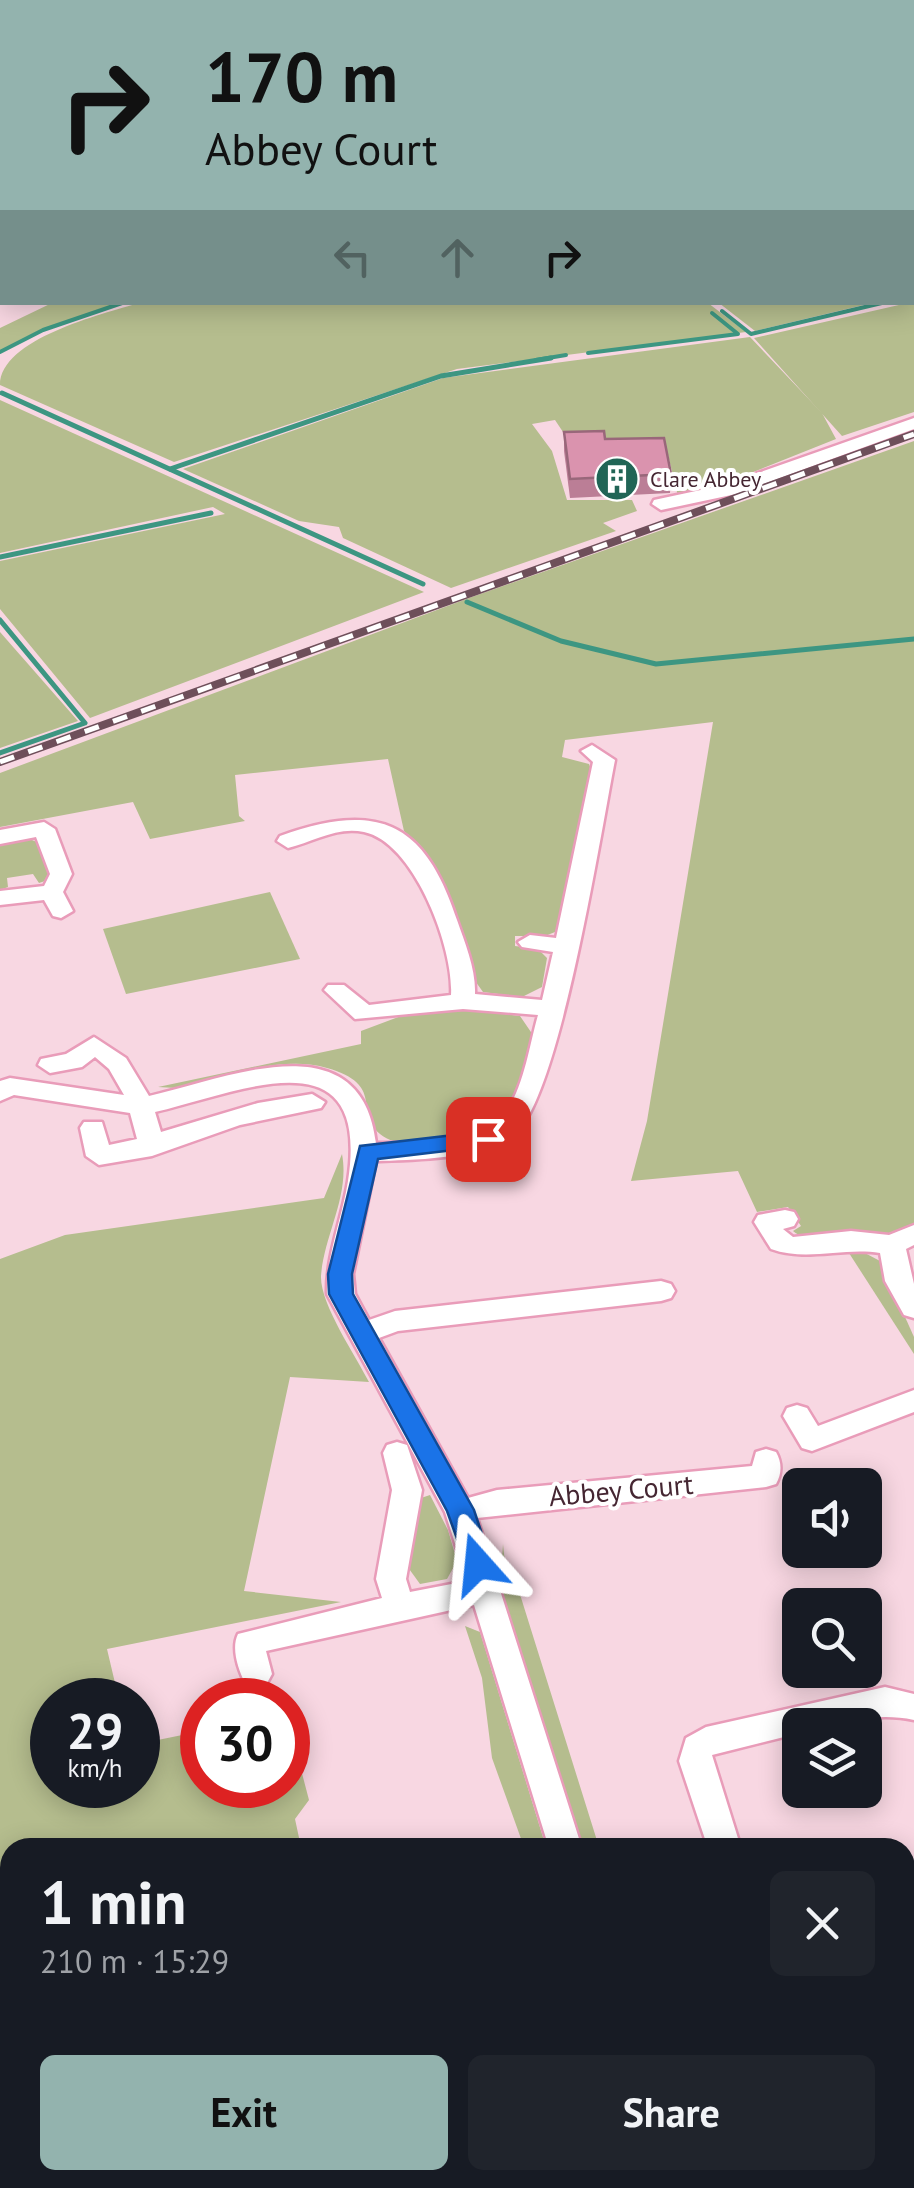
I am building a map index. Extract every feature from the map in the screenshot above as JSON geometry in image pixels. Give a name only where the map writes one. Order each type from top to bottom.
[{"type":"street","points":[[661,504],[729,490],[914,423]]},
{"type":"street","points":[[368,1152],[488,1139],[507,1128],[522,1111],[566,946],[604,760],[592,751]]},
{"type":"street","points":[[288,840],[339,823],[370,823],[396,834],[429,877],[464,982],[463,1001]]},
{"type":"street","points":[[0,837],[44,829],[61,874],[56,902],[0,898]]},
{"type":"street","points":[[530,942],[566,946]]},
{"type":"street","points":[[336,990],[364,1014],[463,1001],[550,1008]]},
{"type":"street","points":[[50,1065],[73,1061],[94,1045],[115,1056],[142,1106],[152,1147]]},
{"type":"street","points":[[3,1085],[142,1106],[291,1072],[314,1072],[340,1081],[350,1092],[368,1152],[340,1274],[341,1294],[460,1510],[563,1838]]},
{"type":"street","points":[[94,1128],[99,1156],[152,1147],[284,1104],[312,1102]]},
{"type":"street","points":[[785,1218],[767,1222],[782,1244],[800,1248],[856,1239],[903,1239],[898,1281],[914,1308]]},
{"type":"street","points":[[365,1333],[395,1320],[662,1291]]},
{"type":"street","points":[[797,1416],[812,1440],[914,1401]]},
{"type":"street","points":[[397,1453],[406,1490],[391,1579],[400,1606]]},
{"type":"street","name":"Abbey Court","points":[[460,1510],[497,1502],[766,1476],[766,1460]]},
{"type":"street","points":[[256,1674],[248,1643],[400,1606],[487,1590]]},
{"type":"street","points":[[722,1838],[695,1761],[696,1748],[706,1740],[886,1700],[914,1706]]},
{"type":"green space","points":[[48,305],[112,305],[40,330],[0,351],[0,328]]},
{"type":"green space","points":[[133,305],[711,305],[746,332],[457,369],[174,462],[0,385],[4,369],[17,354],[79,322]]},
{"type":"green space","points":[[722,305],[864,305],[755,331]]},
{"type":"green space","points":[[899,305],[914,305],[914,412],[842,436],[754,338]]},
{"type":"green space","points":[[750,337],[822,413],[836,439],[703,492],[678,496],[668,455],[607,456],[573,447],[555,420],[532,424],[552,451],[567,500],[632,500],[637,511],[603,523],[616,531],[451,588],[343,538],[339,527],[299,521],[183,469],[443,378]]},
{"type":"green space","points":[[0,400],[424,592],[90,718],[0,609],[0,561],[225,514],[213,507],[0,553]]},
{"type":"green space","points":[[914,441],[914,1226],[870,1236],[817,1239],[793,1231],[801,1226],[788,1207],[757,1212],[738,1171],[631,1181],[647,1121],[713,722],[565,740],[562,757],[589,764],[592,772],[560,930],[545,936],[515,936],[515,946],[538,949],[547,958],[542,987],[522,997],[483,992],[473,978],[437,872],[420,845],[404,831],[388,759],[235,775],[239,816],[245,821],[150,839],[133,802],[0,827],[0,773],[469,598]]},
{"type":"green space","points":[[0,632],[78,721],[0,748]]},
{"type":"green space","points":[[25,838],[38,843],[46,853],[51,879],[39,883],[33,874],[7,878],[8,887],[0,890],[0,844]]},
{"type":"green space","points":[[270,892],[300,959],[126,994],[103,929]]},
{"type":"green space","points":[[474,1010],[520,1016],[533,1035],[510,1112],[484,1128],[446,1140],[392,1141],[372,1125],[363,1090],[356,1082],[309,1064],[271,1066],[176,1088],[158,1087],[361,1044],[361,1031],[401,1016]]},
{"type":"green space","points":[[342,1154],[343,1185],[323,1261],[322,1288],[332,1315],[369,1382],[290,1377],[244,1591],[341,1602],[107,1649],[114,1678],[30,1678],[30,1808],[160,1808],[160,1740],[180,1735],[180,1808],[303,1808],[295,1819],[299,1838],[0,1838],[0,1259],[65,1235],[324,1198]]},
{"type":"green space","points":[[863,1252],[880,1261],[914,1337],[914,1354],[849,1253]]},
{"type":"green space","points":[[430,1495],[448,1530],[457,1561],[447,1579],[420,1584],[407,1566],[418,1499]]},
{"type":"green space","points":[[503,1544],[507,1583],[518,1588],[596,1838],[579,1838],[500,1586]]},
{"type":"green space","points":[[465,1626],[480,1632],[543,1838],[521,1838],[492,1758],[482,1678]]},
{"type":"building","points":[[604,431],[605,439],[664,438],[671,474],[570,479],[564,432]]},
{"type":"waterway","points":[[0,352],[43,330],[116,305]]},
{"type":"waterway","points":[[722,311],[751,334],[873,305]]},
{"type":"waterway","points":[[588,353],[738,334],[712,313]]},
{"type":"waterway","points":[[536,360],[566,355]]},
{"type":"waterway","points":[[170,469],[441,376],[551,358]]},
{"type":"waterway","points":[[2,393],[423,584]]},
{"type":"waterway","points":[[0,557],[211,513]]},
{"type":"waterway","points":[[467,602],[561,641],[656,664],[914,639]]},
{"type":"waterway","points":[[0,620],[85,723],[0,753]]},
{"type":"railway","points":[[0,762],[914,434]]},
{"type":"place","name":"Clare Abbey","points":[[617,479]]},
{"type":"route","points":[[478,1564],[460,1510],[341,1294],[340,1274],[368,1152],[488,1139]]}]
